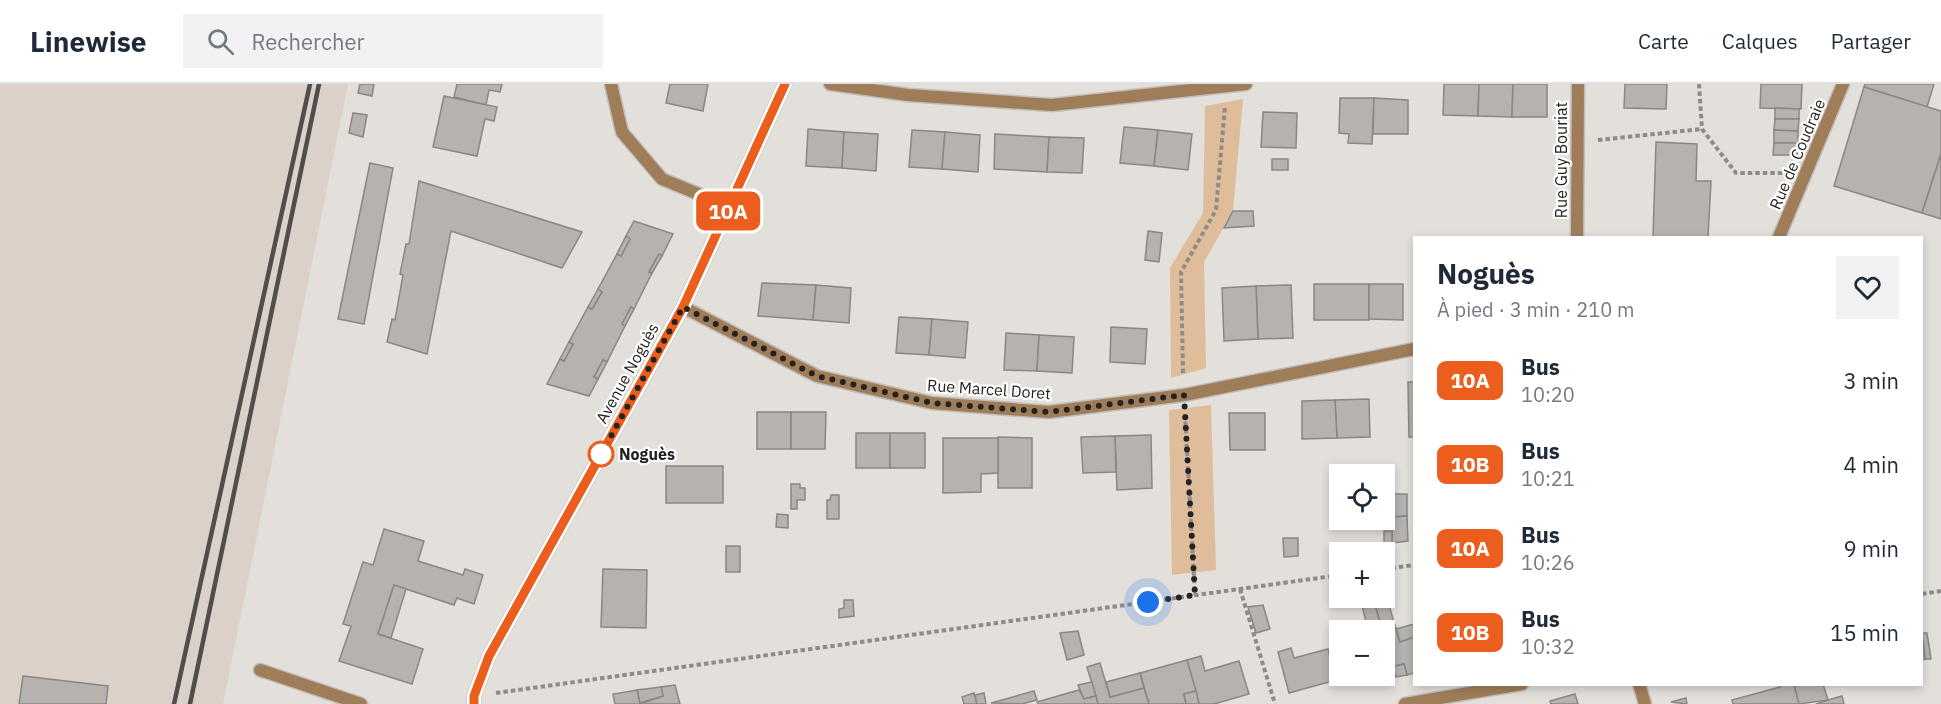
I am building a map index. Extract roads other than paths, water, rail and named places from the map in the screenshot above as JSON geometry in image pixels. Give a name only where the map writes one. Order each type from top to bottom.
[{"type":"street","points":[[611,84],[622,132],[662,179],[730,207]]},
{"type":"street","name":"Avenue Noguès","points":[[474,700],[489,656],[683,307],[785,84]]},
{"type":"street","points":[[830,84],[908,95],[1052,105],[1246,84]]},
{"type":"street","name":"Rue Guy Bouriat","points":[[1577,236],[1578,84]]},
{"type":"street","name":"Rue de Coudraie","points":[[1779,236],[1843,84]]},
{"type":"street","name":"Rue Marcel Doret","points":[[683,307],[817,376],[932,403],[1049,412],[1184,395],[1413,349]]},
{"type":"street","points":[[260,670],[361,704]]},
{"type":"street","points":[[1406,704],[1510,686]]},
{"type":"street","points":[[1640,686],[1645,704]]},
{"type":"railway","points":[[174,704],[310,84]]},
{"type":"railway","points":[[190,704],[319,84]]},
{"type":"place","name":"Noguès","points":[[601,454]]}]
